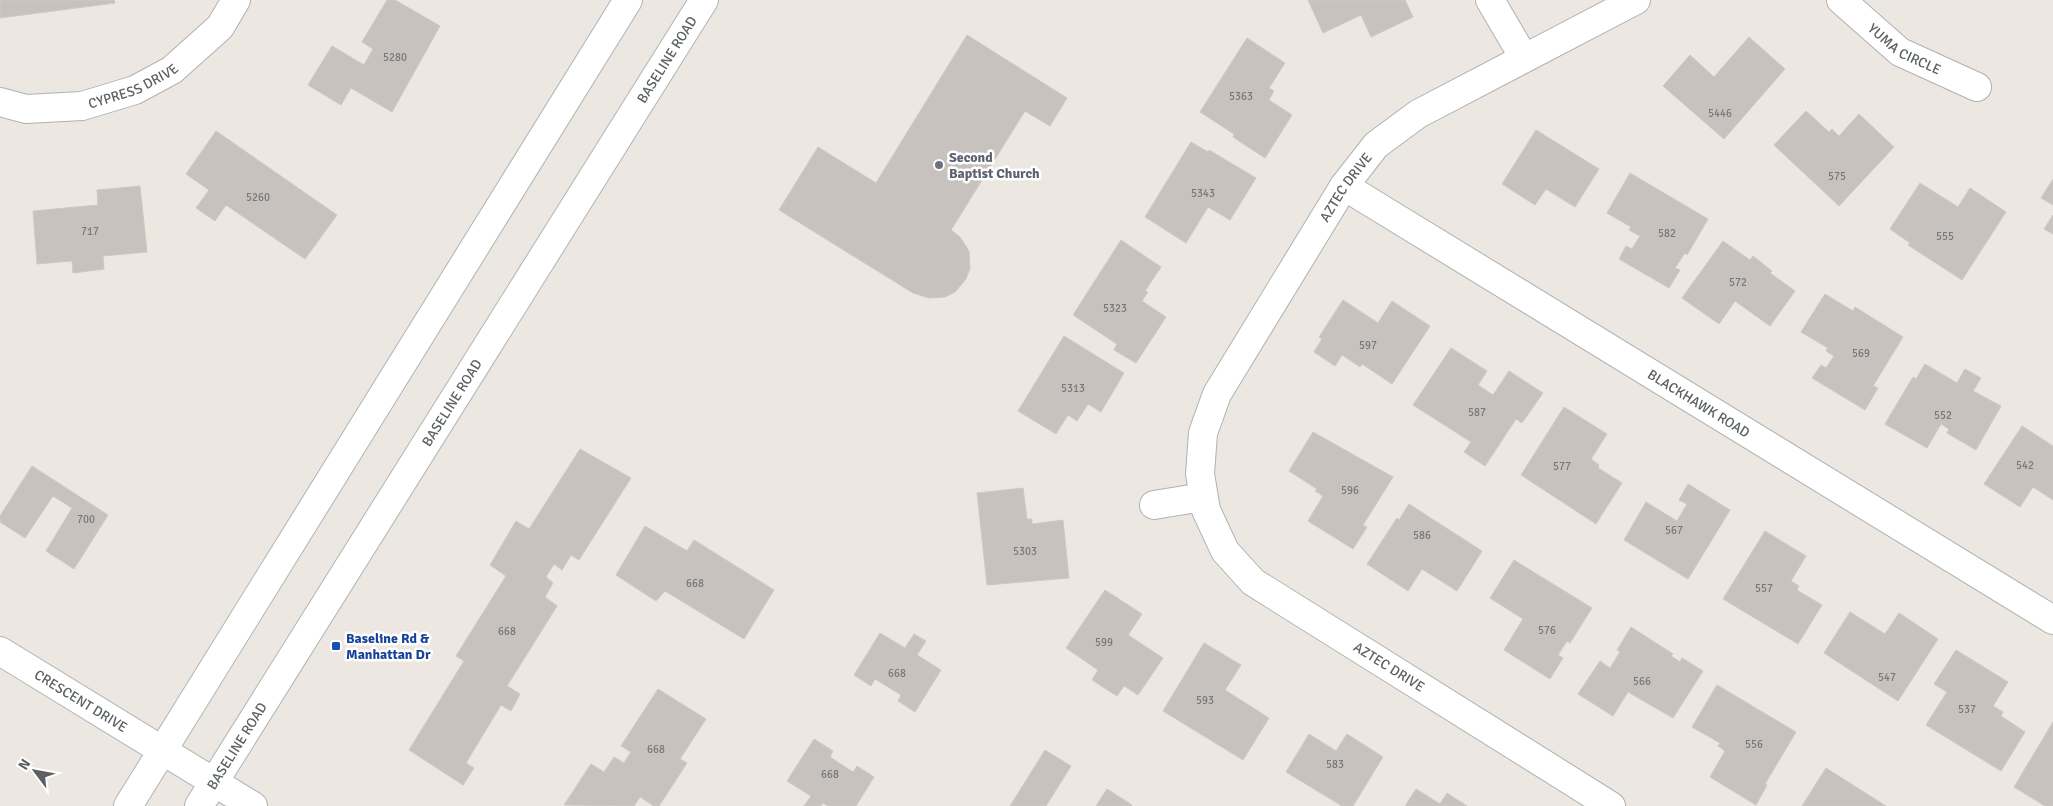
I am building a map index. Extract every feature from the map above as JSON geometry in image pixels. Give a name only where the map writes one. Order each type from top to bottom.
[{"type":"street","name":"CYPRESS DRIVE","points":[[0,102],[26,109],[82,106],[135,90],[172,70],[220,27],[236,0]]},
{"type":"street","points":[[128,806],[628,0]]},
{"type":"street","name":"BASELINE ROAD","points":[[199,806],[704,0]]},
{"type":"street","points":[[1490,0],[1524,58]]},
{"type":"street","name":"AZTEC DRIVE","points":[[1611,806],[1252,582],[1225,551],[1206,510],[1200,474],[1203,433],[1217,394],[1344,186],[1376,145],[1418,114],[1636,0]]},
{"type":"street","name":"YUMA CIRCLE","points":[[1841,0],[1900,52],[1977,87]]},
{"type":"street","name":"BLACKHAWK ROAD","points":[[1344,186],[2053,620]]},
{"type":"street","points":[[1154,505],[1203,497]]},
{"type":"street","name":"CRESCENT DRIVE","points":[[0,651],[253,806]]},
{"type":"building","points":[[0,0],[114,0],[115,3],[0,18]]},
{"type":"building","points":[[387,0],[395,0],[440,26],[392,112],[351,88],[341,105],[308,85],[332,46],[364,65],[373,49],[362,42]]},
{"type":"building","points":[[1308,0],[1405,0],[1413,17],[1371,37],[1361,15],[1323,33]]},
{"type":"building","name":"Second Baptist Church","points":[[967,35],[1067,98],[1050,126],[1025,111],[951,230],[960,237],[969,251],[970,268],[966,279],[955,292],[945,297],[929,298],[913,293],[779,210],[818,147],[876,183]]},
{"type":"building","points":[[1749,37],[1785,69],[1724,139],[1663,86],[1690,55],[1714,77]]},
{"type":"building","points":[[1247,38],[1285,63],[1269,88],[1274,91],[1269,100],[1292,115],[1265,158],[1233,137],[1234,134],[1200,112]]},
{"type":"building","points":[[1806,111],[1829,132],[1832,129],[1839,136],[1859,114],[1894,147],[1839,206],[1774,145]]},
{"type":"building","points":[[1536,130],[1599,169],[1575,207],[1546,189],[1535,205],[1502,184]]},
{"type":"building","points":[[216,131],[337,215],[305,259],[226,205],[215,221],[196,208],[209,190],[186,174]]},
{"type":"building","points":[[1191,142],[1208,152],[1209,150],[1256,178],[1230,220],[1208,207],[1186,243],[1145,217]]},
{"type":"building","points":[[1630,173],[1708,219],[1687,255],[1685,253],[1675,268],[1680,270],[1669,288],[1619,259],[1626,246],[1632,249],[1640,236],[1629,230],[1631,227],[1607,213]]},
{"type":"building","points":[[2053,179],[2053,205],[2041,198]]},
{"type":"building","points":[[1920,183],[1958,207],[1970,188],[2006,212],[1962,280],[1908,245],[1910,243],[1890,229]]},
{"type":"building","points":[[140,186],[147,252],[103,256],[104,269],[73,273],[72,261],[37,264],[33,211],[98,205],[97,190]]},
{"type":"building","points":[[2053,215],[2053,234],[2044,229]]},
{"type":"building","points":[[1121,240],[1161,267],[1145,291],[1148,292],[1142,301],[1166,317],[1136,363],[1114,350],[1117,344],[1073,315]]},
{"type":"building","points":[[1723,241],[1750,260],[1753,256],[1772,271],[1770,273],[1795,291],[1770,326],[1735,301],[1719,324],[1682,298]]},
{"type":"building","points":[[1825,294],[1853,311],[1855,307],[1903,337],[1873,386],[1878,388],[1865,410],[1812,378],[1821,365],[1826,368],[1834,356],[1826,351],[1828,348],[1801,332]]},
{"type":"building","points":[[1343,300],[1378,323],[1392,301],[1430,326],[1392,384],[1362,364],[1360,367],[1342,355],[1335,366],[1314,352],[1322,339],[1319,337]]},
{"type":"building","points":[[1064,336],[1124,373],[1101,412],[1088,404],[1077,421],[1068,415],[1056,434],[1018,411]]},
{"type":"building","points":[[1451,348],[1487,371],[1478,385],[1493,395],[1509,371],[1543,393],[1522,423],[1516,419],[1485,466],[1464,452],[1471,442],[1413,405]]},
{"type":"building","points":[[1925,364],[1957,383],[1965,369],[1981,378],[1973,391],[2001,406],[1976,450],[1947,433],[1949,429],[1941,424],[1927,448],[1885,424],[1913,377],[1916,379]]},
{"type":"building","points":[[1564,407],[1607,434],[1591,459],[1599,465],[1598,468],[1622,483],[1596,524],[1521,475]]},
{"type":"building","points":[[2022,426],[2053,446],[2053,500],[2033,487],[2020,507],[1984,484]]},
{"type":"building","points":[[1313,432],[1393,477],[1363,525],[1367,527],[1353,549],[1308,521],[1323,496],[1315,491],[1317,489],[1289,471]]},
{"type":"building","points":[[580,449],[631,478],[579,560],[571,555],[562,570],[554,564],[546,577],[553,583],[545,597],[557,606],[507,686],[520,694],[511,711],[501,705],[466,763],[474,768],[463,785],[409,750],[464,661],[456,656],[506,576],[490,565],[516,521],[529,529]]},
{"type":"building","points":[[32,466],[108,515],[74,569],[46,551],[72,508],[53,496],[25,538],[0,522],[0,516]]},
{"type":"building","points":[[1688,484],[1730,510],[1688,579],[1624,540],[1646,502],[1677,521],[1687,504],[1679,500]]},
{"type":"building","points":[[1023,488],[1027,519],[1032,519],[1032,524],[1063,520],[1069,578],[987,585],[977,493]]},
{"type":"building","points":[[1409,504],[1482,551],[1457,591],[1422,569],[1408,591],[1367,564],[1397,518],[1399,520]]},
{"type":"building","points":[[645,526],[687,551],[694,540],[774,590],[744,639],[665,591],[656,601],[616,575]]},
{"type":"building","points":[[1765,531],[1806,556],[1791,581],[1799,586],[1797,590],[1822,605],[1798,644],[1723,599]]},
{"type":"building","points":[[1514,560],[1592,608],[1570,643],[1567,641],[1558,655],[1563,658],[1550,679],[1504,650],[1523,619],[1490,598]]},
{"type":"building","points":[[1105,590],[1142,614],[1128,635],[1163,658],[1138,695],[1124,686],[1117,696],[1092,680],[1098,670],[1066,648]]},
{"type":"building","points":[[1850,612],[1885,634],[1899,613],[1938,639],[1898,701],[1824,653]]},
{"type":"building","points":[[1631,627],[1673,654],[1671,656],[1680,662],[1682,658],[1703,671],[1673,718],[1628,692],[1613,716],[1578,694],[1600,661],[1610,668],[1620,652],[1617,650]]},
{"type":"building","points":[[880,633],[905,648],[914,634],[926,641],[917,655],[941,670],[915,712],[898,701],[901,695],[875,679],[871,686],[854,675]]},
{"type":"building","points":[[1204,643],[1241,665],[1225,690],[1269,718],[1243,760],[1163,711]]},
{"type":"building","points":[[1956,650],[2008,682],[1993,706],[2003,712],[2001,716],[2025,732],[2001,771],[1926,725],[1947,692],[1934,684]]},
{"type":"building","points":[[1717,685],[1796,732],[1765,784],[1767,785],[1756,805],[1710,777],[1725,751],[1718,746],[1720,743],[1692,727]]},
{"type":"building","points":[[658,689],[706,719],[680,759],[687,763],[659,806],[654,806],[640,797],[634,806],[564,805],[591,764],[604,772],[614,757],[624,763],[631,752],[621,746]]},
{"type":"building","points":[[2053,722],[2053,806],[2045,806],[2014,787]]},
{"type":"building","points":[[1309,734],[1336,751],[1347,734],[1383,757],[1353,806],[1342,806],[1286,772]]},
{"type":"building","points":[[814,739],[833,751],[830,757],[853,772],[857,766],[874,777],[856,806],[828,806],[823,803],[821,806],[804,806],[811,796],[787,781]]},
{"type":"building","points":[[1045,750],[1071,766],[1046,806],[1010,806]]},
{"type":"building","points":[[1826,768],[1886,806],[1802,806]]},
{"type":"building","points":[[1107,789],[1132,805],[1096,806]]},
{"type":"building","points":[[1416,789],[1440,804],[1447,793],[1467,806],[1405,806]]},
{"type":"place","name":"Second Baptist Church","points":[[939,165]]},
{"type":"place","name":"Baseline Rd & Manhattan Dr","points":[[336,646]]}]
